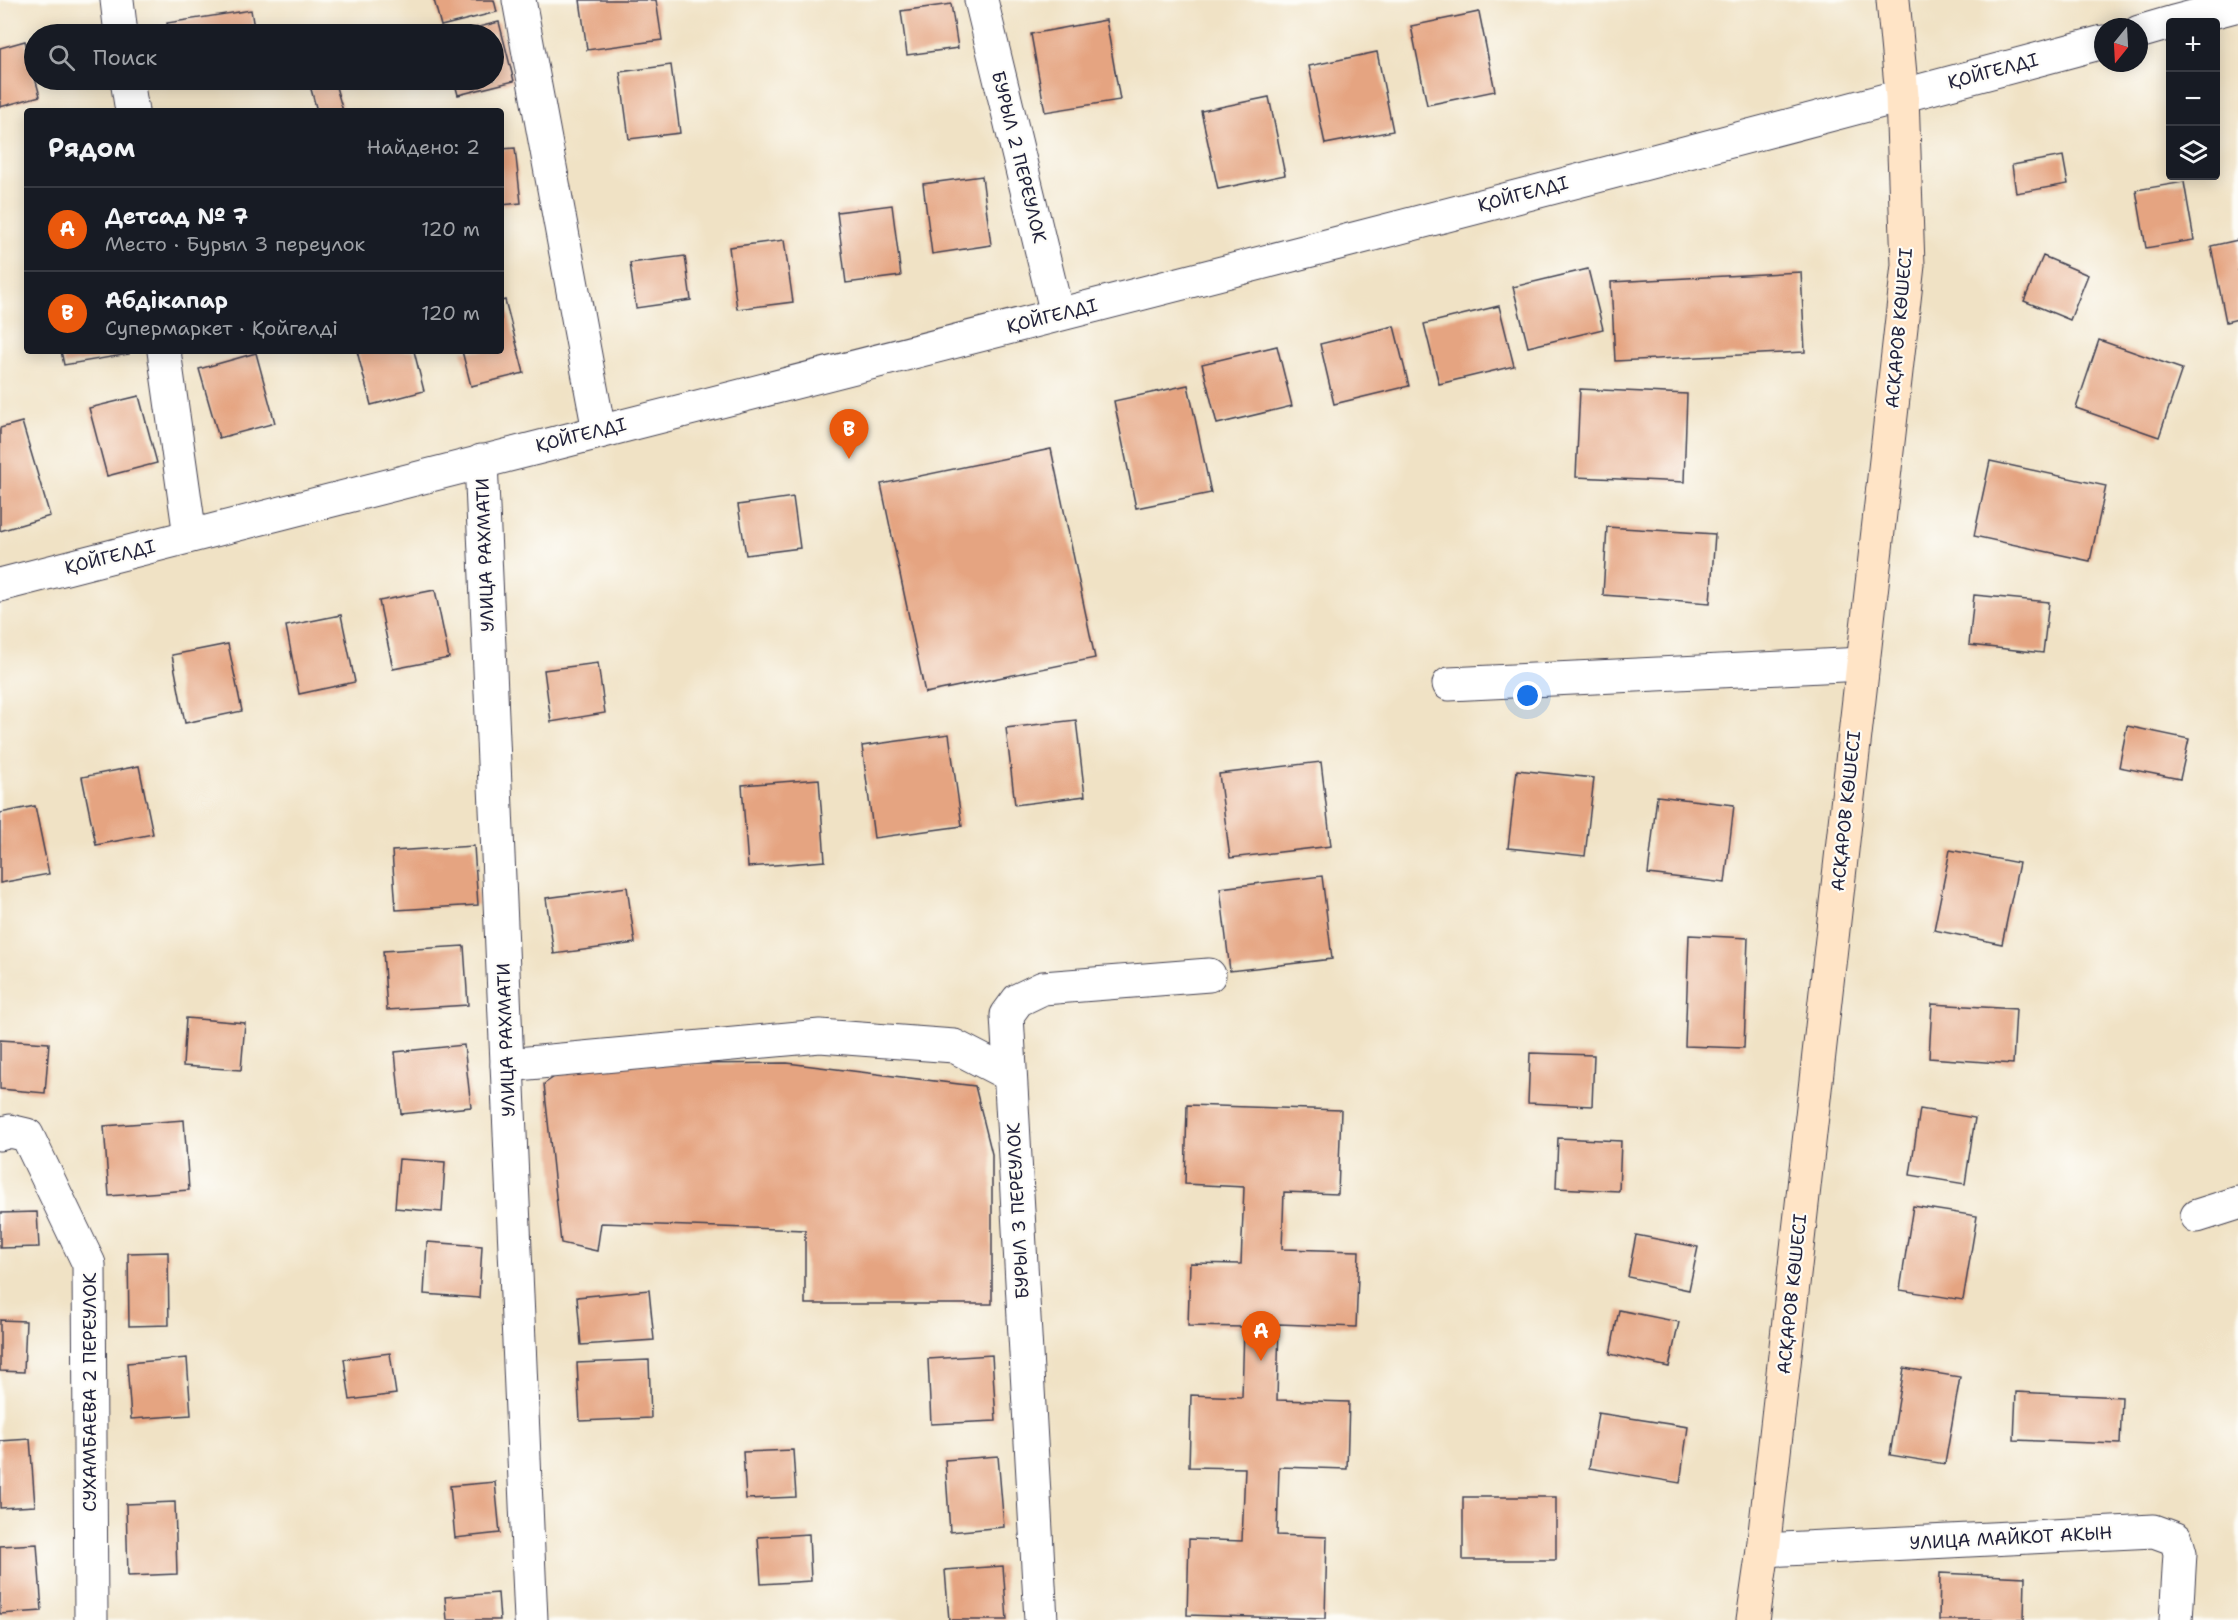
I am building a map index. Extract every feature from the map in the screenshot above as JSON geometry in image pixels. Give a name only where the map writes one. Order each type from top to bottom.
[{"type":"main road","name":"АСҚАРОВ КӨШЕСІ","points":[[1753,1620],[1763,1550],[1908,265],[1902,96],[1893,0]]},
{"type":"street","points":[[117,0],[120,24]]},
{"type":"street","points":[[519,0],[599,431]]},
{"type":"street","name":"БУРЫЛ 2 ПЕРЕУЛОК","points":[[981,0],[1057,315]]},
{"type":"street","points":[[2190,18],[2238,5]]},
{"type":"street","points":[[2148,30],[2166,25]]},
{"type":"street","name":"ҚОЙГЕЛДІ","points":[[0,585],[1057,315],[2094,44]]},
{"type":"street","points":[[129,90],[132,108]]},
{"type":"street","points":[[164,354],[190,536]]},
{"type":"street","name":"УЛИЦА РАХМАТИ","points":[[481,461],[531,1620]]},
{"type":"street","points":[[1449,684],[1863,663]]},
{"type":"street","name":"БУРЫЛ 3 ПЕРЕУЛОК","points":[[1041,1620],[1007,1015],[1018,1000],[1043,988],[1209,975]]},
{"type":"street","points":[[507,1065],[820,1036],[954,1046],[1010,1075]]},
{"type":"street","name":"СУХАМБАЕВА 2 ПЕРЕУЛОК","points":[[0,1134],[10,1131],[27,1135],[89,1264],[91,1620]]},
{"type":"street","points":[[2197,1216],[2238,1203]]},
{"type":"street","name":"УЛИЦА МАЙКОТ АКЫН","points":[[1763,1550],[2154,1531],[2176,1539],[2180,1553],[2176,1620]]},
{"type":"building","points":[[434,0],[494,0],[497,12],[440,24]]},
{"type":"building","points":[[580,0],[656,0],[662,40],[587,50]]},
{"type":"building","points":[[951,4],[958,48],[907,55],[901,11]]},
{"type":"building","points":[[251,10],[253,24],[167,24]]},
{"type":"building","points":[[1479,12],[1495,91],[1427,105],[1411,26]]},
{"type":"building","points":[[1106,20],[1120,100],[1045,112],[1031,34]]},
{"type":"building","points":[[24,41],[24,90],[38,90],[40,96],[0,107],[0,48]]},
{"type":"building","points":[[504,42],[514,81],[504,84]]},
{"type":"building","points":[[1377,52],[1393,131],[1325,144],[1309,66]]},
{"type":"building","points":[[671,65],[680,133],[629,139],[620,72]]},
{"type":"building","points":[[311,90],[337,90],[342,108],[316,108]]},
{"type":"building","points":[[457,90],[478,90],[458,95]]},
{"type":"building","points":[[1269,97],[1285,175],[1218,189],[1201,111]]},
{"type":"building","points":[[515,148],[521,203],[504,205],[504,149]]},
{"type":"building","points":[[2063,156],[2068,184],[2016,193],[2012,165]]},
{"type":"building","points":[[982,176],[991,245],[932,254],[923,184]]},
{"type":"building","points":[[2184,182],[2194,240],[2146,248],[2136,190]]},
{"type":"building","points":[[892,205],[901,276],[846,283],[837,212]]},
{"type":"building","points":[[784,240],[793,302],[737,309],[729,247]]},
{"type":"building","points":[[2238,240],[2238,319],[2226,322],[2211,246]]},
{"type":"building","points":[[685,256],[691,300],[636,308],[630,263]]},
{"type":"building","points":[[2043,256],[2088,275],[2070,320],[2024,301]]},
{"type":"building","points":[[1588,269],[1603,329],[1528,347],[1513,287]]},
{"type":"building","points":[[1801,272],[1805,352],[1615,361],[1611,282]]},
{"type":"building","points":[[504,300],[524,373],[471,386],[463,354],[504,354]]},
{"type":"building","points":[[1499,306],[1514,366],[1439,384],[1424,324]]},
{"type":"building","points":[[1394,326],[1409,386],[1334,404],[1320,344]]},
{"type":"building","points":[[2099,340],[2182,369],[2159,437],[2076,408]]},
{"type":"building","points":[[1277,346],[1292,406],[1217,424],[1202,364]]},
{"type":"building","points":[[62,354],[129,354],[64,365]]},
{"type":"building","points":[[256,354],[275,423],[219,438],[199,369]]},
{"type":"building","points":[[358,354],[415,354],[424,391],[371,405]]},
{"type":"building","points":[[1188,385],[1211,493],[1136,508],[1114,401]]},
{"type":"building","points":[[1580,389],[1687,394],[1684,482],[1576,477]]},
{"type":"building","points":[[139,396],[157,463],[107,476],[89,408]]},
{"type":"building","points":[[22,422],[50,516],[0,531],[0,428]]},
{"type":"building","points":[[1051,449],[1095,658],[925,693],[881,484]]},
{"type":"building","points":[[1990,461],[2106,486],[2090,561],[1974,536]]},
{"type":"building","points":[[793,497],[800,548],[746,555],[738,505]]},
{"type":"building","points":[[1607,527],[1715,534],[1710,603],[1603,595]]},
{"type":"building","points":[[435,590],[449,658],[393,669],[379,601]]},
{"type":"building","points":[[1974,595],[2049,602],[2043,653],[1969,645]]},
{"type":"building","points":[[341,615],[355,682],[299,694],[286,626]]},
{"type":"building","points":[[228,644],[242,711],[185,723],[172,655]]},
{"type":"building","points":[[598,663],[605,713],[551,722],[544,670]]},
{"type":"building","points":[[1076,720],[1085,796],[1015,805],[1006,728]]},
{"type":"building","points":[[2127,726],[2189,739],[2180,779],[2119,767]]},
{"type":"building","points":[[949,734],[962,826],[874,838],[862,746]]},
{"type":"building","points":[[1321,762],[1331,846],[1230,858],[1219,774]]},
{"type":"building","points":[[139,766],[153,834],[96,845],[82,777]]},
{"type":"building","points":[[1517,770],[1594,778],[1585,856],[1508,848]]},
{"type":"building","points":[[819,779],[825,861],[748,867],[742,785]]},
{"type":"building","points":[[1657,796],[1734,805],[1725,883],[1648,874]]},
{"type":"building","points":[[35,806],[49,874],[0,883],[0,813]]},
{"type":"building","points":[[474,846],[478,905],[396,910],[392,851]]},
{"type":"building","points":[[1950,850],[2019,863],[2002,944],[1934,930]]},
{"type":"building","points":[[1322,876],[1332,959],[1230,971],[1220,888]]},
{"type":"building","points":[[627,887],[635,943],[554,954],[546,898]]},
{"type":"building","points":[[1689,935],[1748,938],[1744,1048],[1685,1046]]},
{"type":"building","points":[[464,946],[468,1005],[387,1010],[383,951]]},
{"type":"building","points":[[1932,1004],[2016,1009],[2013,1064],[1929,1058]]},
{"type":"building","points":[[186,1018],[245,1023],[241,1070],[183,1066]]},
{"type":"building","points":[[0,1040],[49,1043],[45,1093],[0,1089]]},
{"type":"building","points":[[464,1045],[471,1107],[401,1114],[395,1052]]},
{"type":"building","points":[[1530,1053],[1594,1055],[1592,1106],[1528,1103]]},
{"type":"building","points":[[787,1063],[975,1086],[992,1154],[992,1304],[805,1304],[805,1230],[601,1223],[597,1251],[561,1243],[544,1084],[572,1065]]},
{"type":"building","points":[[1187,1105],[1341,1110],[1338,1194],[1284,1192],[1282,1249],[1359,1251],[1356,1327],[1279,1324],[1277,1400],[1349,1402],[1347,1469],[1279,1467],[1277,1535],[1327,1537],[1325,1619],[1187,1615],[1189,1539],[1242,1541],[1245,1468],[1189,1467],[1191,1395],[1242,1397],[1244,1327],[1188,1326],[1190,1263],[1241,1264],[1244,1187],[1185,1184]]},
{"type":"building","points":[[1920,1109],[1975,1118],[1965,1184],[1910,1175]]},
{"type":"building","points":[[184,1120],[189,1190],[109,1196],[104,1126]]},
{"type":"building","points":[[1558,1138],[1621,1141],[1619,1191],[1556,1188]]},
{"type":"building","points":[[399,1159],[445,1162],[442,1212],[395,1208]]},
{"type":"building","points":[[1913,1206],[1977,1216],[1963,1300],[1900,1290]]},
{"type":"building","points":[[37,1212],[39,1247],[0,1248],[0,1213]]},
{"type":"building","points":[[1636,1235],[1698,1247],[1689,1290],[1628,1277]]},
{"type":"building","points":[[427,1242],[482,1246],[479,1298],[424,1294]]},
{"type":"building","points":[[168,1252],[169,1325],[129,1326],[128,1253]]},
{"type":"building","points":[[649,1290],[654,1340],[581,1345],[577,1297]]},
{"type":"building","points":[[1619,1310],[1679,1322],[1669,1367],[1610,1354]]},
{"type":"building","points":[[0,1320],[26,1321],[24,1372],[0,1371]]},
{"type":"building","points":[[390,1353],[396,1394],[350,1400],[344,1359]]},
{"type":"building","points":[[992,1355],[996,1421],[931,1424],[928,1359]]},
{"type":"building","points":[[187,1358],[191,1415],[131,1419],[127,1363]]},
{"type":"building","points":[[649,1360],[651,1418],[580,1421],[577,1363]]},
{"type":"building","points":[[1904,1368],[1960,1377],[1945,1464],[1890,1455]]},
{"type":"building","points":[[2016,1392],[2122,1397],[2120,1444],[2014,1440]]},
{"type":"building","points":[[1598,1413],[1688,1427],[1680,1483],[1589,1468]]},
{"type":"building","points":[[30,1439],[35,1506],[0,1508],[0,1441]]},
{"type":"building","points":[[793,1450],[796,1497],[746,1499],[743,1452]]},
{"type":"building","points":[[998,1456],[1004,1527],[950,1532],[945,1460]]},
{"type":"building","points":[[495,1482],[500,1533],[455,1538],[450,1486]]},
{"type":"building","points":[[1463,1497],[1556,1497],[1556,1560],[1463,1560]]},
{"type":"building","points":[[175,1502],[177,1574],[128,1576],[126,1504]]},
{"type":"building","points":[[809,1534],[811,1581],[761,1584],[758,1537]]},
{"type":"building","points":[[37,1544],[42,1611],[0,1614],[0,1546]]},
{"type":"building","points":[[1003,1566],[1007,1620],[949,1620],[945,1570]]},
{"type":"building","points":[[1940,1573],[2025,1577],[2024,1620],[1939,1620]]},
{"type":"building","points":[[498,1593],[500,1620],[447,1620],[445,1597]]},
{"type":"place","name":"Абдiкапар","points":[[849,459]]},
{"type":"place","name":"Детсад № 7","points":[[1261,1361]]}]
